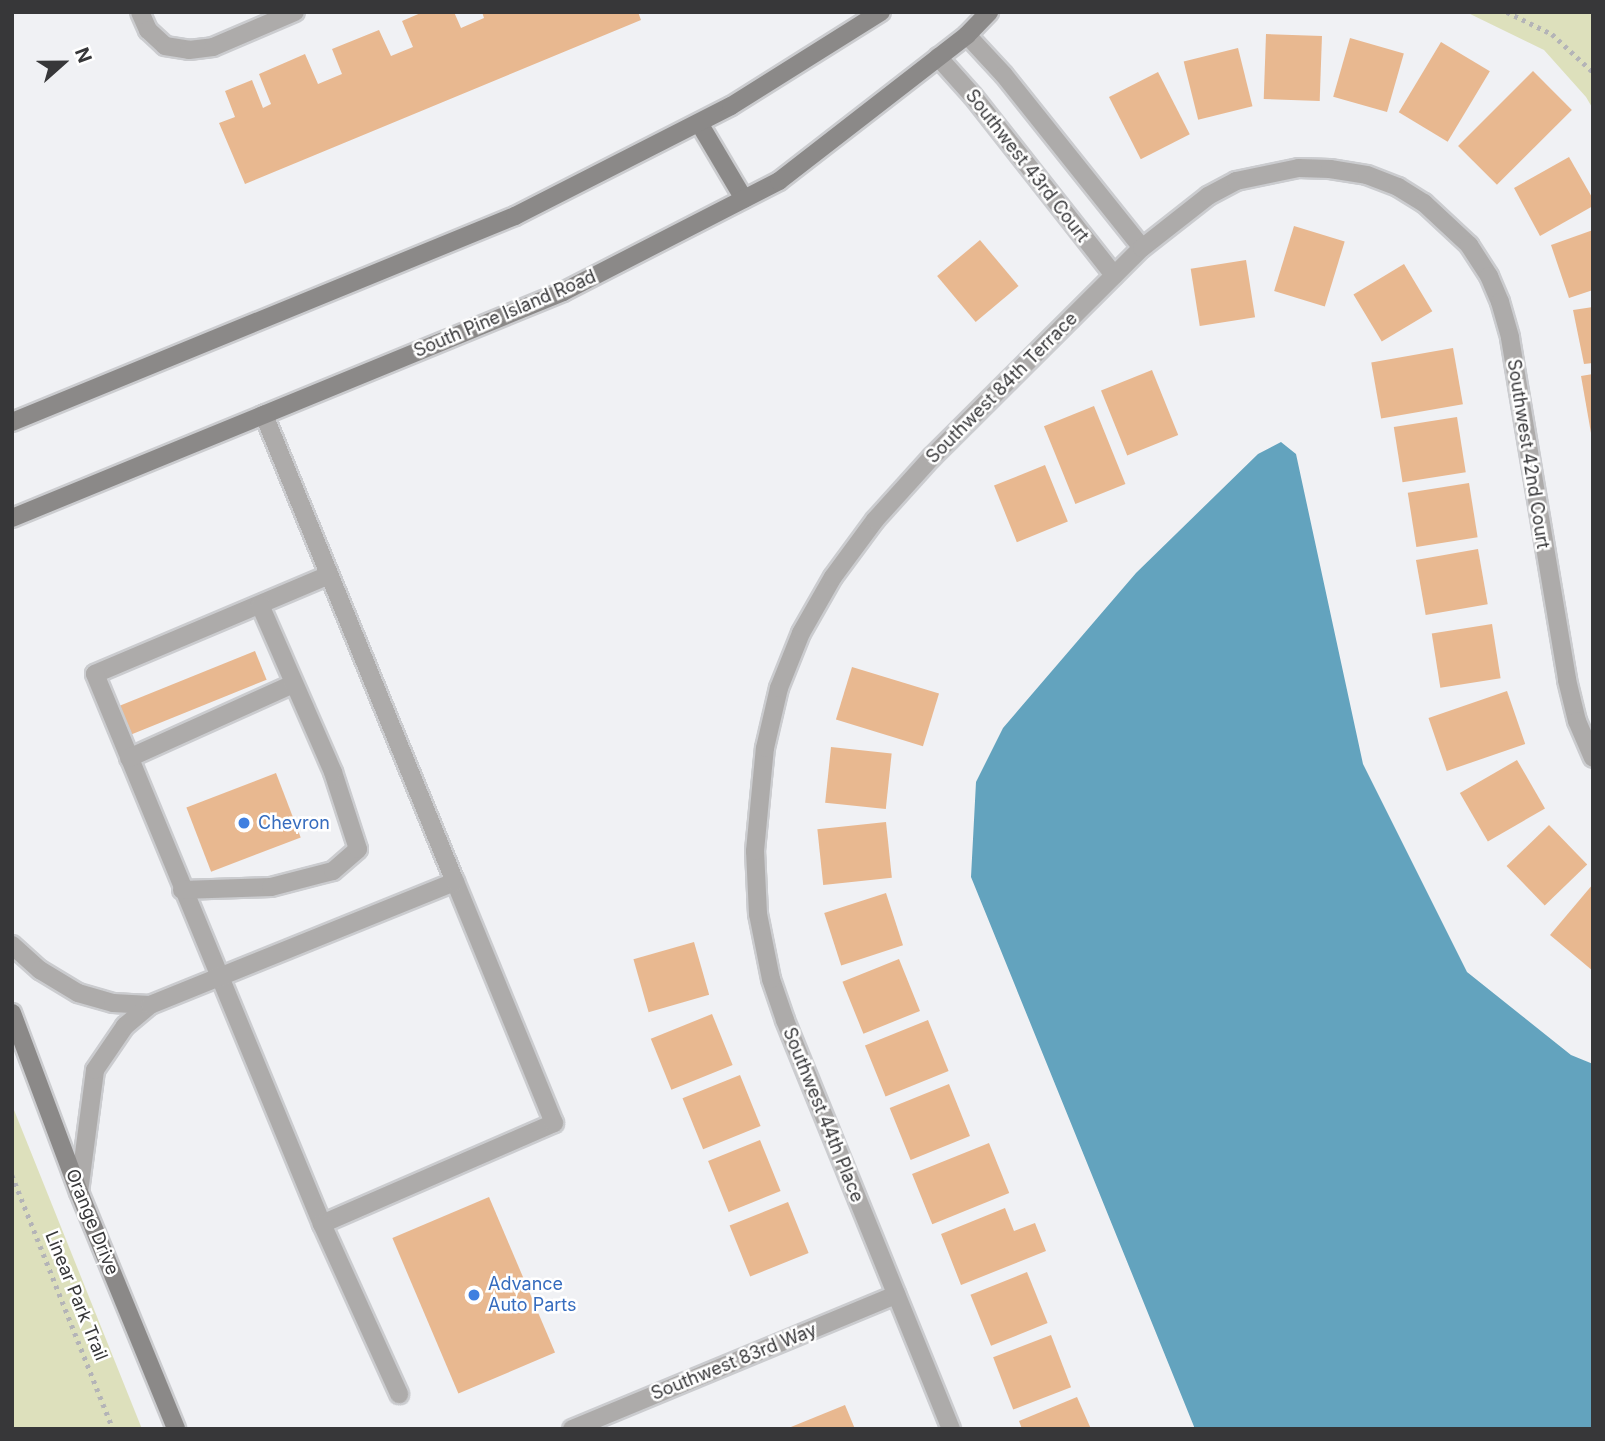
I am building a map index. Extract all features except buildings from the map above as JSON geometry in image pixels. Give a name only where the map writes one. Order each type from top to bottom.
[{"type":"main road","points":[[12,422],[515,216],[731,106],[881,12]]},
{"type":"main road","name":"South Pine Island Road","points":[[12,518],[563,292],[779,181],[967,34],[989,12]]},
{"type":"main road","points":[[699,122],[744,199]]},
{"type":"main road","name":"Orange Drive","points":[[12,1013],[79,1192],[176,1429]]},
{"type":"street","points":[[140,12],[148,30],[166,46],[189,50],[213,47],[295,12]]},
{"type":"street","points":[[967,34],[1004,75],[1142,248]]},
{"type":"street","name":"Southwest 43rd Court","points":[[938,57],[973,96],[1114,275]]},
{"type":"street","name":"Southwest 84th Terrace","points":[[760,788],[779,688],[801,633],[834,577],[875,520],[932,457],[1142,248],[1208,196],[1236,181],[1262,173],[1299,168],[1330,169],[1367,175],[1398,187]]},
{"type":"street","name":"Southwest 42nd Court","points":[[1398,187],[1424,203],[1469,245],[1489,276],[1500,302],[1510,338],[1567,680],[1577,721],[1593,758]]},
{"type":"street","points":[[264,415],[554,1123],[322,1224]]},
{"type":"street","points":[[330,575],[95,674],[322,1224],[399,1394]]},
{"type":"street","points":[[182,890],[271,887],[333,871],[358,849],[333,772],[260,605]]},
{"type":"street","points":[[129,758],[293,684]]},
{"type":"street","name":"Southwest 44th Place","points":[[760,788],[755,851],[758,915],[771,979],[895,1295],[951,1429]]},
{"type":"street","points":[[79,1192],[95,1070],[125,1026],[150,1005],[455,882]]},
{"type":"street","points":[[12,945],[40,970],[78,993],[113,1003],[150,1005]]},
{"type":"street","name":"Southwest 83rd Way","points":[[572,1429],[895,1295]]},
{"type":"path","points":[[1507,12],[1552,34],[1593,72]]},
{"type":"path","name":"Linear Park Trail","points":[[12,1175],[113,1429]]},
{"type":"green space","points":[[1466,12],[1593,12],[1593,109],[1586,97],[1544,50]]},
{"type":"green space","points":[[12,1105],[142,1429],[12,1429]]},
{"type":"water","points":[[1281,442],[1296,454],[1363,764],[1467,972],[1571,1055],[1593,1064],[1593,1429],[1195,1429],[971,877],[976,782],[1003,728],[1136,573],[1258,454]]},
{"type":"place","name":"Chevron","points":[[244,823]]},
{"type":"place","name":"Advance Auto Parts","points":[[474,1295]]}]
